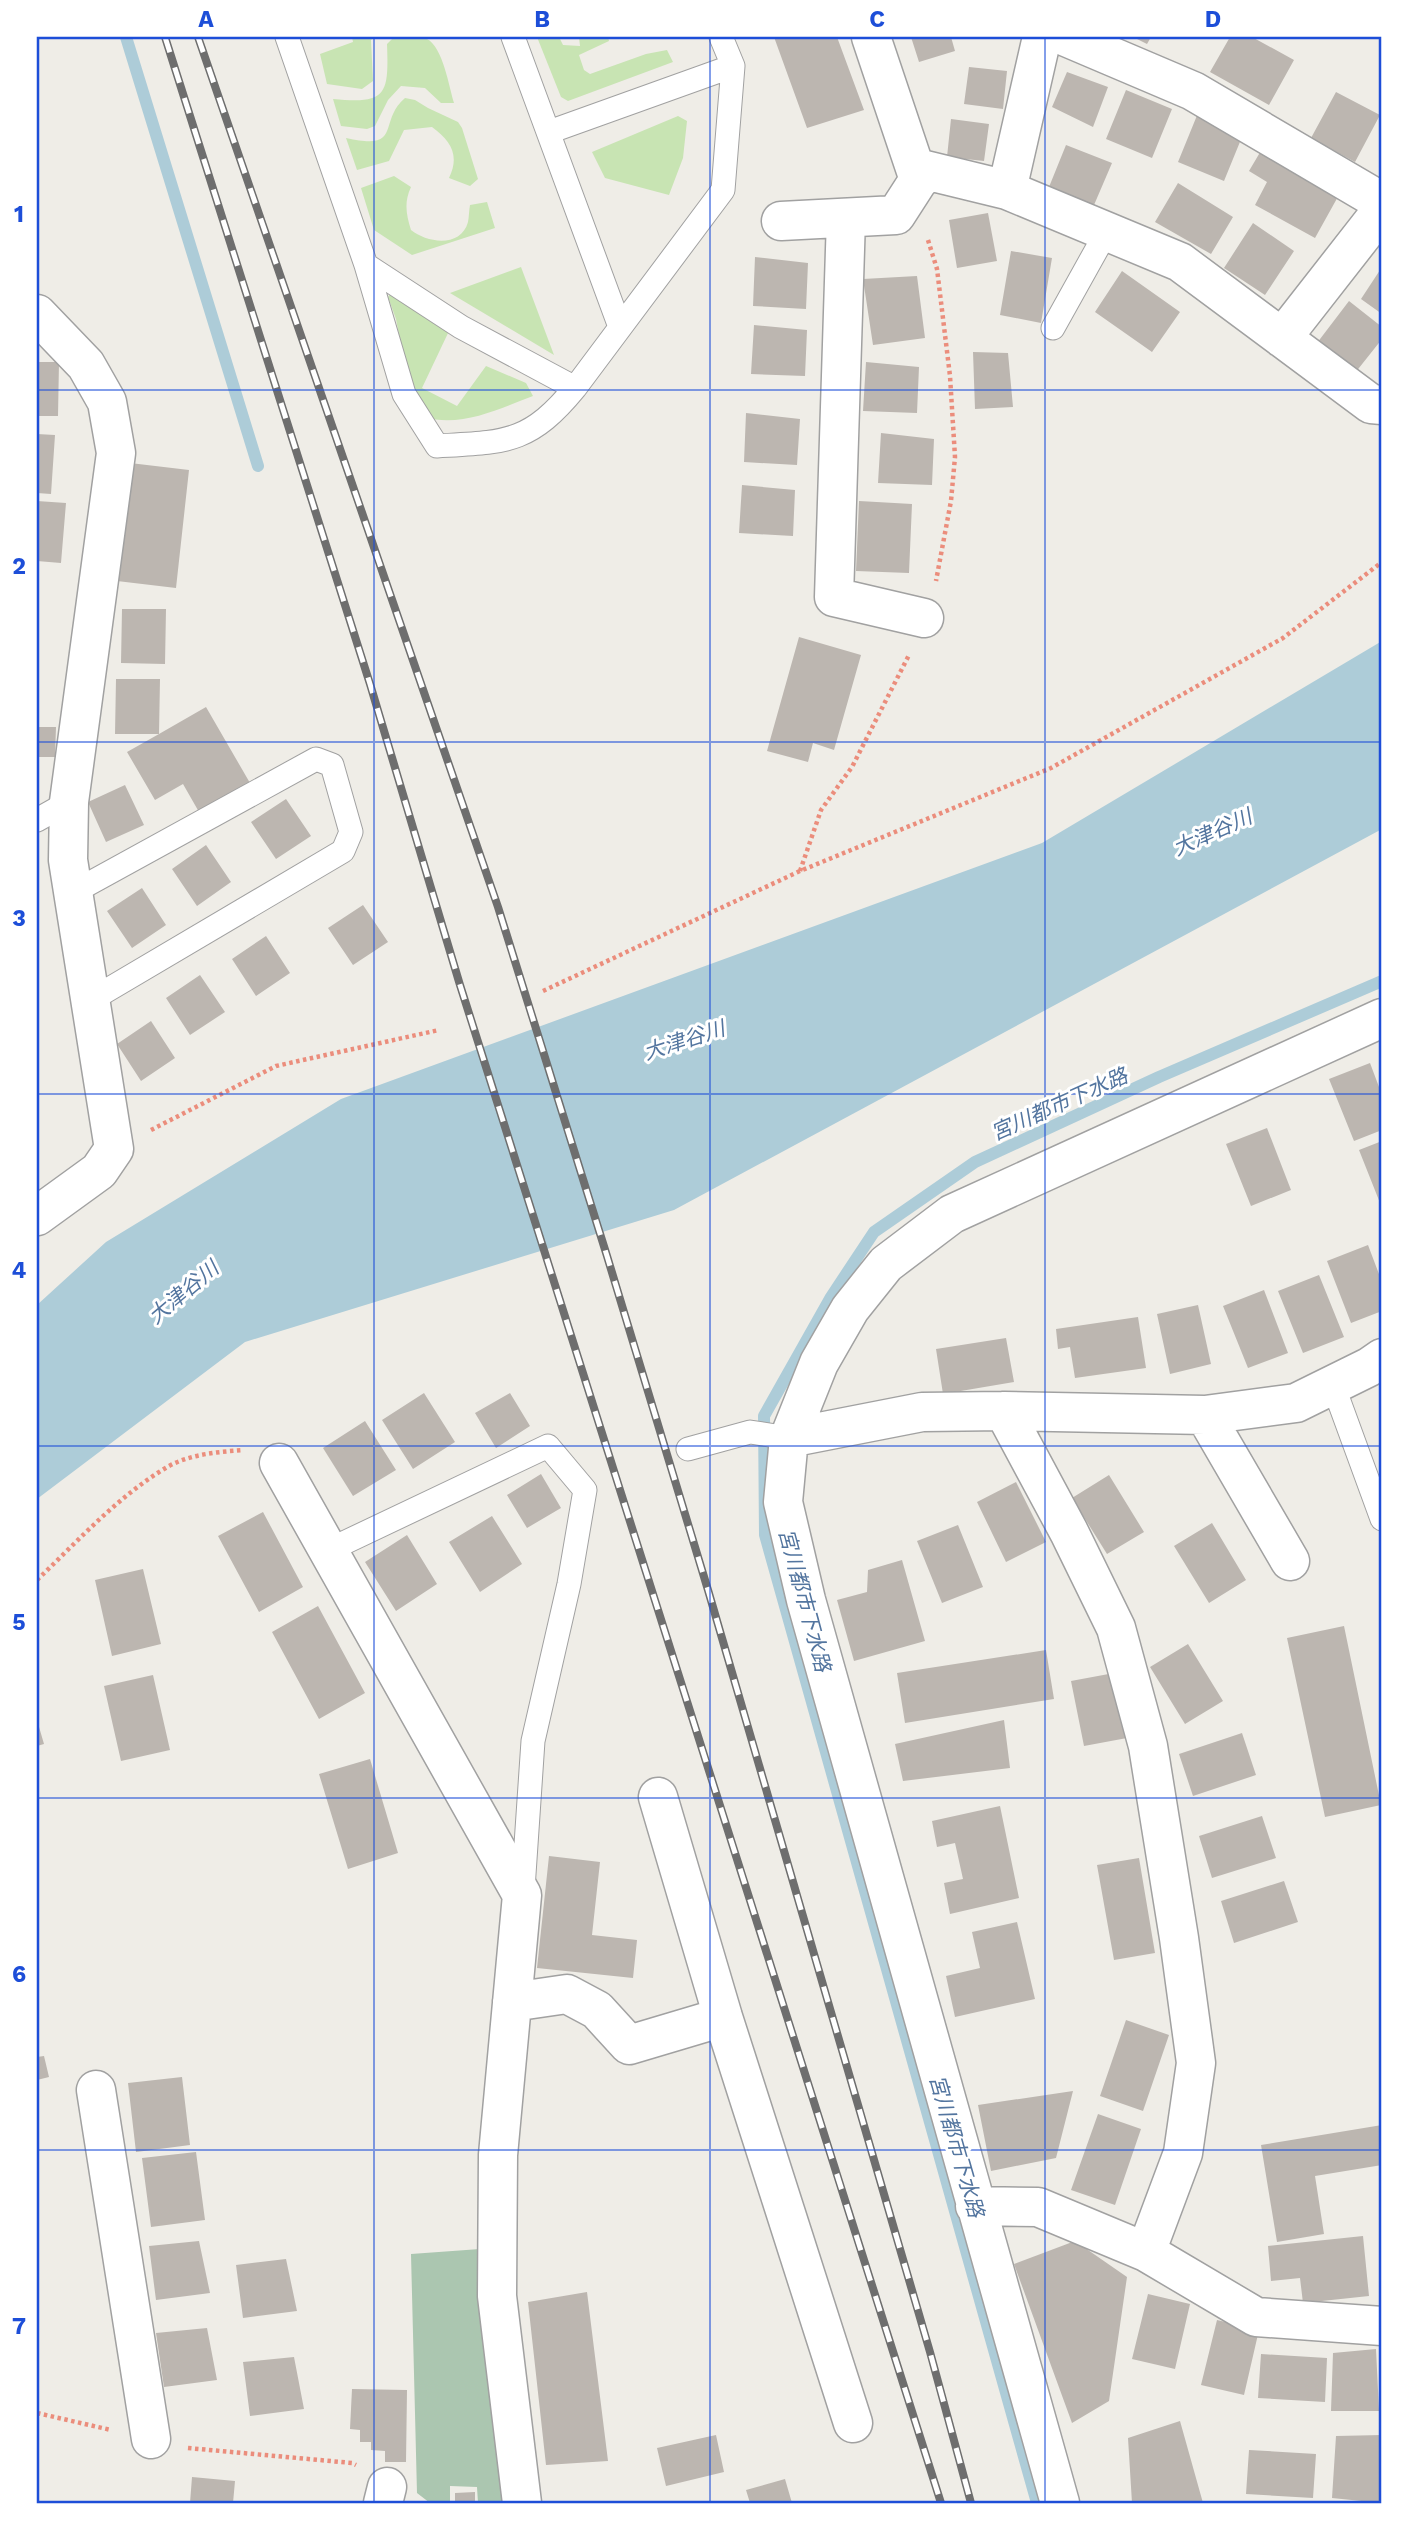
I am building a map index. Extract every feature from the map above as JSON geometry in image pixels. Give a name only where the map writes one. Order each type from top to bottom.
[{"type":"street","points":[[871,37],[916,185]]},
{"type":"street","points":[[1007,190],[1042,37]]},
{"type":"street","points":[[1066,37],[1192,91],[1382,202]]},
{"type":"street","points":[[781,221],[896,215],[925,170],[1007,190],[1180,261],[1371,404],[1382,405]]},
{"type":"street","points":[[1282,338],[1382,210]]},
{"type":"street","points":[[846,218],[834,597],[923,618]]},
{"type":"street","points":[[37,314],[86,365],[107,402],[116,453],[53,811],[68,860],[114,1149],[99,1171],[37,1216]]},
{"type":"street","points":[[1060,2503],[806,1600],[783,1502],[789,1438],[819,1363],[850,1310],[886,1264],[952,1214],[1382,1018]]},
{"type":"street","points":[[789,1438],[922,1412],[1004,1410],[1205,1415],[1296,1402],[1382,1358]]},
{"type":"street","points":[[1004,1410],[1116,1628],[1148,1746],[1196,2063],[1183,2152],[1146,2252]]},
{"type":"street","points":[[1205,1415],[1290,1561]]},
{"type":"street","points":[[279,1464],[522,1895],[498,2155],[496,2296],[522,2503]]},
{"type":"street","points":[[658,1797],[723,2017],[853,2423]]},
{"type":"street","points":[[512,2001],[567,1994],[597,2010],[629,2045],[723,2017]]},
{"type":"street","points":[[96,2090],[151,2439]]},
{"type":"street","points":[[975,2206],[1038,2207],[1146,2252],[1256,2317],[1382,2326]]},
{"type":"lane","points":[[288,37],[366,265],[404,394],[437,446],[499,442],[532,430],[556,411],[723,190],[733,66],[721,37]]},
{"type":"lane","points":[[513,37],[620,327]]},
{"type":"lane","points":[[549,132],[733,66]]},
{"type":"lane","points":[[1053,328],[1107,231]]},
{"type":"lane","points":[[366,265],[461,327],[575,388]]},
{"type":"lane","points":[[72,892],[316,759],[332,765],[351,832],[343,851],[89,1001]]},
{"type":"lane","points":[[1333,1385],[1382,1519]]},
{"type":"lane","points":[[688,1449],[750,1432],[789,1438]]},
{"type":"lane","points":[[329,1550],[548,1446],[585,1490],[569,1584],[533,1741],[522,1895]]},
{"type":"path","points":[[800,871],[821,810],[852,767],[911,651],[935,588],[951,501],[956,457],[950,376],[937,269],[916,185]]},
{"type":"path","points":[[543,991],[800,871],[1051,768],[1283,638],[1382,562]]},
{"type":"path","points":[[114,1149],[276,1066],[439,1030]]},
{"type":"path","points":[[37,1580],[114,1507],[170,1465],[212,1452],[253,1450],[279,1464]]},
{"type":"path","points":[[37,2413],[190,2448],[352,2463],[385,2495]]},
{"type":"green space","points":[[352,37],[374,37],[371,40],[373,81],[362,89],[327,84],[320,54],[353,42]]},
{"type":"green space","points":[[394,37],[419,37],[433,43],[441,59],[454,103],[441,103],[425,88],[401,86],[388,100],[375,126],[367,129],[341,126],[333,99],[364,100],[381,93],[387,75],[387,44]]},
{"type":"green space","points":[[537,37],[559,37],[563,45],[580,46],[579,37],[608,37],[609,41],[579,55],[584,70],[590,74],[646,54],[667,50],[673,62],[568,101],[561,97]]},
{"type":"green space","points":[[405,98],[415,100],[458,122],[478,179],[470,186],[449,178],[454,162],[452,149],[432,127],[404,130],[389,161],[357,170],[346,138],[376,141],[383,137],[397,107]]},
{"type":"green space","points":[[678,116],[687,121],[683,158],[669,195],[605,178],[592,152]]},
{"type":"green space","points":[[394,176],[411,187],[407,198],[407,213],[411,230],[418,234],[443,241],[458,236],[468,222],[470,205],[487,202],[495,228],[412,255],[374,230],[361,188]]},
{"type":"green space","points":[[521,267],[554,355],[450,293]]},
{"type":"green space","points":[[392,291],[449,331],[422,388],[457,406],[486,366],[526,383],[533,396],[466,419],[438,420],[424,417],[404,362],[396,319],[388,297]]},
{"type":"green space","points":[[480,2249],[508,2503],[478,2503],[477,2487],[450,2486],[450,2503],[430,2503],[417,2493],[411,2254]]},
{"type":"water","name":"大津谷川","points":[[1382,641],[1382,829],[674,1210],[245,1342],[37,1499],[37,1305],[106,1242],[341,1099],[1042,843]]},
{"type":"building","points":[[774,37],[837,37],[864,110],[807,128]]},
{"type":"building","points":[[911,37],[951,37],[955,51],[919,62]]},
{"type":"building","points":[[1133,37],[1151,37],[1147,44]]},
{"type":"building","points":[[1230,37],[1252,37],[1294,60],[1269,105],[1210,72]]},
{"type":"building","points":[[969,67],[1007,71],[1003,109],[964,104]]},
{"type":"building","points":[[1067,72],[1108,87],[1093,127],[1052,107]]},
{"type":"building","points":[[1126,90],[1172,109],[1152,158],[1106,139]]},
{"type":"building","points":[[1336,92],[1380,115],[1355,162],[1311,138]]},
{"type":"building","points":[[1198,113],[1244,132],[1224,181],[1178,162]]},
{"type":"building","points":[[951,119],[989,124],[984,161],[947,157]]},
{"type":"building","points":[[1066,145],[1112,163],[1094,205],[1049,187]]},
{"type":"building","points":[[1262,149],[1340,193],[1315,238],[1255,205],[1267,182],[1249,171]]},
{"type":"building","points":[[1178,183],[1233,217],[1211,254],[1155,222]]},
{"type":"building","points":[[988,213],[997,261],[957,268],[949,220]]},
{"type":"building","points":[[1253,223],[1294,251],[1265,295],[1224,268]]},
{"type":"building","points":[[1011,251],[1052,258],[1041,323],[1000,315]]},
{"type":"building","points":[[755,257],[808,263],[806,309],[753,306]]},
{"type":"building","points":[[1382,267],[1382,314],[1361,299]]},
{"type":"building","points":[[1122,271],[1180,312],[1152,352],[1095,312]]},
{"type":"building","points":[[917,276],[925,338],[873,345],[863,279]]},
{"type":"building","points":[[1349,301],[1382,327],[1382,339],[1355,373],[1317,343]]},
{"type":"building","points":[[754,325],[807,330],[805,376],[751,374]]},
{"type":"building","points":[[973,352],[1008,353],[1013,407],[975,409]]},
{"type":"building","points":[[37,362],[59,362],[58,416],[37,416]]},
{"type":"building","points":[[866,362],[919,367],[917,413],[863,411]]},
{"type":"building","points":[[746,413],[800,419],[797,465],[744,462]]},
{"type":"building","points":[[881,433],[934,439],[932,485],[878,483]]},
{"type":"building","points":[[37,434],[55,435],[51,494],[37,493]]},
{"type":"building","points":[[130,463],[189,470],[176,588],[117,581]]},
{"type":"building","points":[[742,485],[795,490],[793,536],[739,533]]},
{"type":"building","points":[[37,501],[66,503],[61,563],[37,561]]},
{"type":"building","points":[[859,501],[912,504],[909,573],[856,571]]},
{"type":"building","points":[[122,609],[166,609],[165,664],[121,663]]},
{"type":"building","points":[[799,637],[861,655],[834,750],[813,743],[808,762],[767,751]]},
{"type":"building","points":[[116,679],[160,679],[159,734],[115,734]]},
{"type":"building","points":[[206,707],[250,783],[199,812],[183,784],[155,800],[127,752]]},
{"type":"building","points":[[37,727],[56,727],[55,757],[37,757]]},
{"type":"building","points":[[125,785],[144,825],[106,842],[88,802]]},
{"type":"building","points":[[286,799],[311,836],[276,859],[251,822]]},
{"type":"building","points":[[206,845],[231,882],[197,906],[172,869]]},
{"type":"building","points":[[142,888],[166,925],[132,948],[107,911]]},
{"type":"building","points":[[363,905],[388,942],[353,965],[328,928]]},
{"type":"building","points":[[266,936],[290,973],[256,996],[232,959]]},
{"type":"building","points":[[200,975],[225,1012],[190,1035],[166,998]]},
{"type":"building","points":[[151,1021],[175,1058],[141,1081],[117,1044]]},
{"type":"building","points":[[1370,1063],[1382,1095],[1382,1130],[1354,1141],[1329,1079]]},
{"type":"building","points":[[1267,1128],[1291,1190],[1251,1206],[1226,1144]]},
{"type":"building","points":[[1382,1141],[1382,1208],[1359,1150]]},
{"type":"building","points":[[1368,1245],[1382,1282],[1382,1311],[1351,1323],[1327,1261]]},
{"type":"building","points":[[1319,1275],[1344,1337],[1303,1353],[1278,1291]]},
{"type":"building","points":[[1264,1290],[1288,1353],[1248,1368],[1223,1306]]},
{"type":"building","points":[[1198,1305],[1211,1364],[1170,1374],[1157,1314]]},
{"type":"building","points":[[1138,1317],[1146,1368],[1075,1378],[1070,1347],[1058,1349],[1056,1329]]},
{"type":"building","points":[[1006,1338],[1014,1382],[943,1394],[936,1349]]},
{"type":"building","points":[[424,1393],[455,1442],[413,1469],[382,1420]]},
{"type":"building","points":[[510,1393],[530,1426],[496,1448],[475,1413]]},
{"type":"building","points":[[365,1421],[396,1470],[353,1496],[323,1448]]},
{"type":"building","points":[[541,1474],[561,1508],[527,1528],[507,1495]]},
{"type":"building","points":[[1109,1475],[1144,1532],[1107,1554],[1072,1498]]},
{"type":"building","points":[[1016,1482],[1046,1542],[1006,1562],[977,1502]]},
{"type":"building","points":[[263,1512],[303,1587],[259,1612],[218,1536]]},
{"type":"building","points":[[492,1516],[522,1564],[480,1592],[449,1542]]},
{"type":"building","points":[[1212,1523],[1246,1580],[1209,1603],[1174,1546]]},
{"type":"building","points":[[958,1525],[983,1587],[942,1603],[917,1541]]},
{"type":"building","points":[[407,1535],[437,1584],[396,1611],[365,1562]]},
{"type":"building","points":[[902,1560],[925,1641],[854,1661],[837,1600],[867,1592],[868,1570]]},
{"type":"building","points":[[143,1569],[161,1644],[112,1656],[95,1580]]},
{"type":"building","points":[[318,1606],[365,1693],[319,1719],[272,1632]]},
{"type":"building","points":[[1344,1626],[1381,1805],[1325,1817],[1287,1638]]},
{"type":"building","points":[[1188,1644],[1223,1701],[1185,1724],[1150,1667]]},
{"type":"building","points":[[1046,1650],[1054,1699],[905,1723],[897,1673]]},
{"type":"building","points":[[1114,1673],[1127,1738],[1084,1746],[1071,1681]]},
{"type":"building","points":[[153,1675],[170,1750],[121,1761],[104,1686]]},
{"type":"building","points":[[37,1720],[44,1744],[37,1746]]},
{"type":"building","points":[[1004,1720],[1010,1768],[903,1781],[895,1744]]},
{"type":"building","points":[[1242,1733],[1256,1775],[1193,1796],[1179,1754]]},
{"type":"building","points":[[370,1759],[398,1853],[348,1869],[319,1774]]},
{"type":"building","points":[[1000,1806],[1019,1898],[950,1914],[944,1883],[963,1879],[955,1843],[937,1847],[932,1821]]},
{"type":"building","points":[[1262,1816],[1276,1858],[1212,1878],[1199,1836]]},
{"type":"building","points":[[549,1856],[600,1862],[592,1935],[637,1940],[633,1978],[537,1968]]},
{"type":"building","points":[[1139,1858],[1155,1953],[1114,1960],[1097,1865]]},
{"type":"building","points":[[1284,1881],[1298,1922],[1234,1943],[1221,1901]]},
{"type":"building","points":[[1017,1922],[1035,1999],[955,2017],[946,1976],[980,1968],[972,1932]]},
{"type":"building","points":[[1126,2020],[1169,2035],[1143,2111],[1100,2096]]},
{"type":"building","points":[[44,2056],[49,2077],[37,2080],[37,2057]]},
{"type":"building","points":[[182,2077],[190,2145],[136,2152],[128,2083]]},
{"type":"building","points":[[1073,2091],[1056,2158],[991,2171],[978,2105]]},
{"type":"building","points":[[1098,2114],[1141,2129],[1115,2205],[1071,2190]]},
{"type":"building","points":[[1382,2125],[1382,2165],[1315,2176],[1324,2234],[1277,2242],[1261,2145]]},
{"type":"building","points":[[196,2152],[205,2220],[151,2227],[142,2158]]},
{"type":"building","points":[[1363,2236],[1369,2296],[1303,2303],[1300,2278],[1271,2281],[1268,2246]]},
{"type":"building","points":[[199,2241],[210,2293],[156,2300],[149,2246]]},
{"type":"building","points":[[1075,2241],[1127,2277],[1109,2401],[1072,2423],[1014,2264]]},
{"type":"building","points":[[286,2259],[297,2311],[243,2318],[236,2265]]},
{"type":"building","points":[[587,2292],[608,2461],[546,2465],[528,2302]]},
{"type":"building","points":[[1148,2294],[1190,2304],[1175,2369],[1132,2359]]},
{"type":"building","points":[[1217,2320],[1259,2330],[1244,2395],[1201,2385]]},
{"type":"building","points":[[207,2328],[217,2380],[164,2387],[156,2333]]},
{"type":"building","points":[[1376,2349],[1379,2411],[1331,2411],[1333,2353]]},
{"type":"building","points":[[1261,2354],[1327,2358],[1325,2402],[1258,2398]]},
{"type":"building","points":[[294,2357],[304,2409],[250,2416],[243,2362]]},
{"type":"building","points":[[352,2389],[407,2390],[406,2462],[385,2462],[385,2451],[371,2450],[371,2442],[360,2442],[360,2430],[350,2429]]},
{"type":"building","points":[[1180,2421],[1203,2503],[1132,2503],[1128,2438]]},
{"type":"building","points":[[716,2435],[724,2472],[666,2486],[657,2448]]},
{"type":"building","points":[[1382,2435],[1381,2503],[1332,2498],[1336,2436]]},
{"type":"building","points":[[1249,2450],[1316,2454],[1313,2498],[1246,2494]]},
{"type":"building","points":[[192,2477],[235,2481],[233,2503],[190,2503]]},
{"type":"building","points":[[785,2479],[792,2503],[750,2503],[746,2490]]},
{"type":"building","points":[[475,2492],[475,2503],[455,2503],[455,2493]]},
{"type":"waterway","points":[[126,37],[258,466]]},
{"type":"waterway","name":"宮川都市下水路","points":[[1037,2503],[765,1535],[764,1416],[831,1297],[874,1232],[975,1162],[1159,1077],[1382,981]]},
{"type":"railway","points":[[165,37],[370,684],[460,985],[941,2503]]},
{"type":"railway","points":[[198,37],[498,907],[708,1590],[930,2352],[971,2503]]}]
